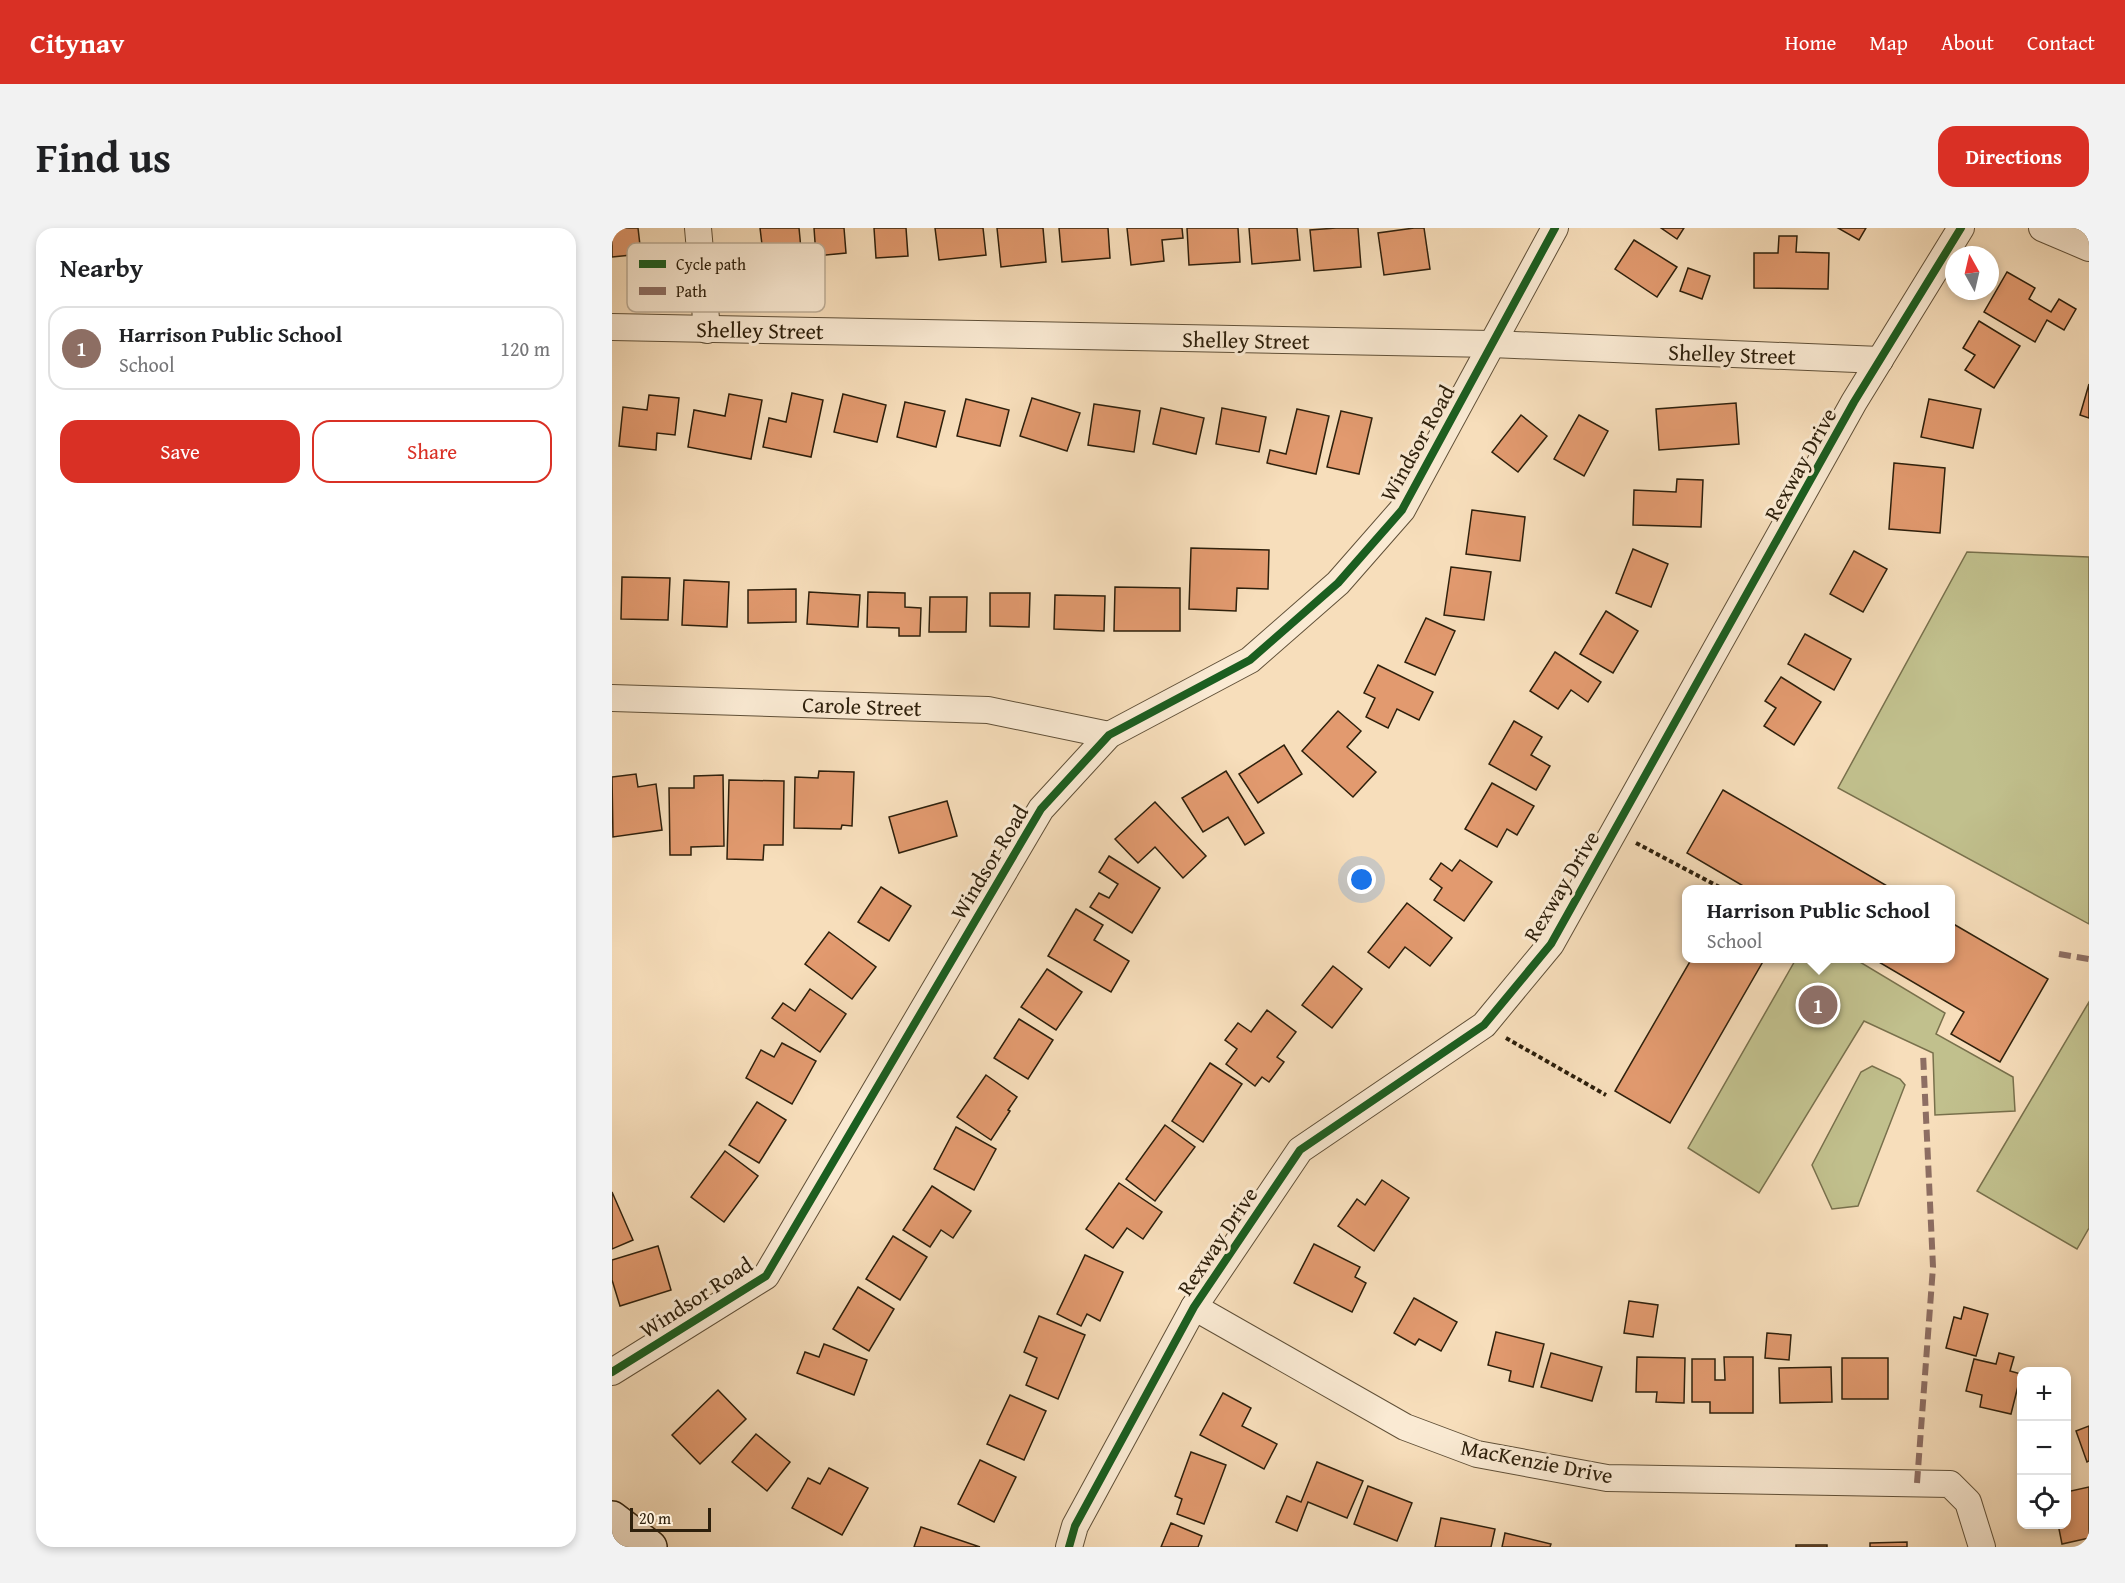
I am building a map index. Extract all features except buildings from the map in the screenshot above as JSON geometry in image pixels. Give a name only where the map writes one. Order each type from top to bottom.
[{"type":"street","points":[[698,228],[699,243]]},
{"type":"street","name":"Windsor Road","points":[[612,1371],[766,1276],[1041,809],[1109,735],[1250,660],[1338,583],[1402,510],[1555,228]]},
{"type":"street","name":"Rexway Drive","points":[[1069,1547],[1075,1526],[1194,1307],[1300,1150],[1484,1025],[1551,944],[1854,402],[1961,228]]},
{"type":"street","points":[[2042,228],[2089,248]]},
{"type":"street","points":[[705,312],[707,330]]},
{"type":"street","name":"Shelley Street","points":[[612,327],[1491,344],[1880,360]]},
{"type":"street","name":"Carole Street","points":[[612,698],[988,710],[1109,735]]},
{"type":"street","name":"MacKenzie Drive","points":[[1194,1307],[1405,1427],[1478,1454],[1607,1478],[1950,1484],[1968,1502],[1982,1547]]},
{"type":"street","points":[[612,1518],[650,1547]]},
{"type":"path","points":[[1614,831],[1716,885]]},
{"type":"path","points":[[1484,1025],[1606,1095]]},
{"type":"shaded area","points":[[1967,552],[2089,557],[2089,924],[1838,788]]},
{"type":"shaded area","points":[[1794,963],[1862,963],[1945,1013],[1936,1034],[2013,1077],[2015,1111],[1935,1115],[1933,1053],[1864,1021],[1759,1193],[1688,1148]]},
{"type":"shaded area","points":[[2089,1002],[2089,1228],[2077,1249],[1977,1191]]},
{"type":"shaded area","points":[[1872,1066],[1900,1079],[1905,1085],[1858,1206],[1832,1209],[1812,1165],[1861,1072]]},
{"type":"marked path","points":[[2059,954],[2089,959]]},
{"type":"marked path","points":[[1917,1483],[1933,1267],[1923,1053]]},
{"type":"cycle path","points":[[612,1372],[766,1276],[1041,809],[1109,735],[1250,660],[1338,583],[1402,510],[1555,228]]},
{"type":"cycle path","points":[[1069,1547],[1075,1526],[1194,1307],[1300,1150],[1484,1025],[1551,944],[1854,402],[1961,228]]},
{"type":"place","name":"Harrison Public School","points":[[1818,1005]]}]
